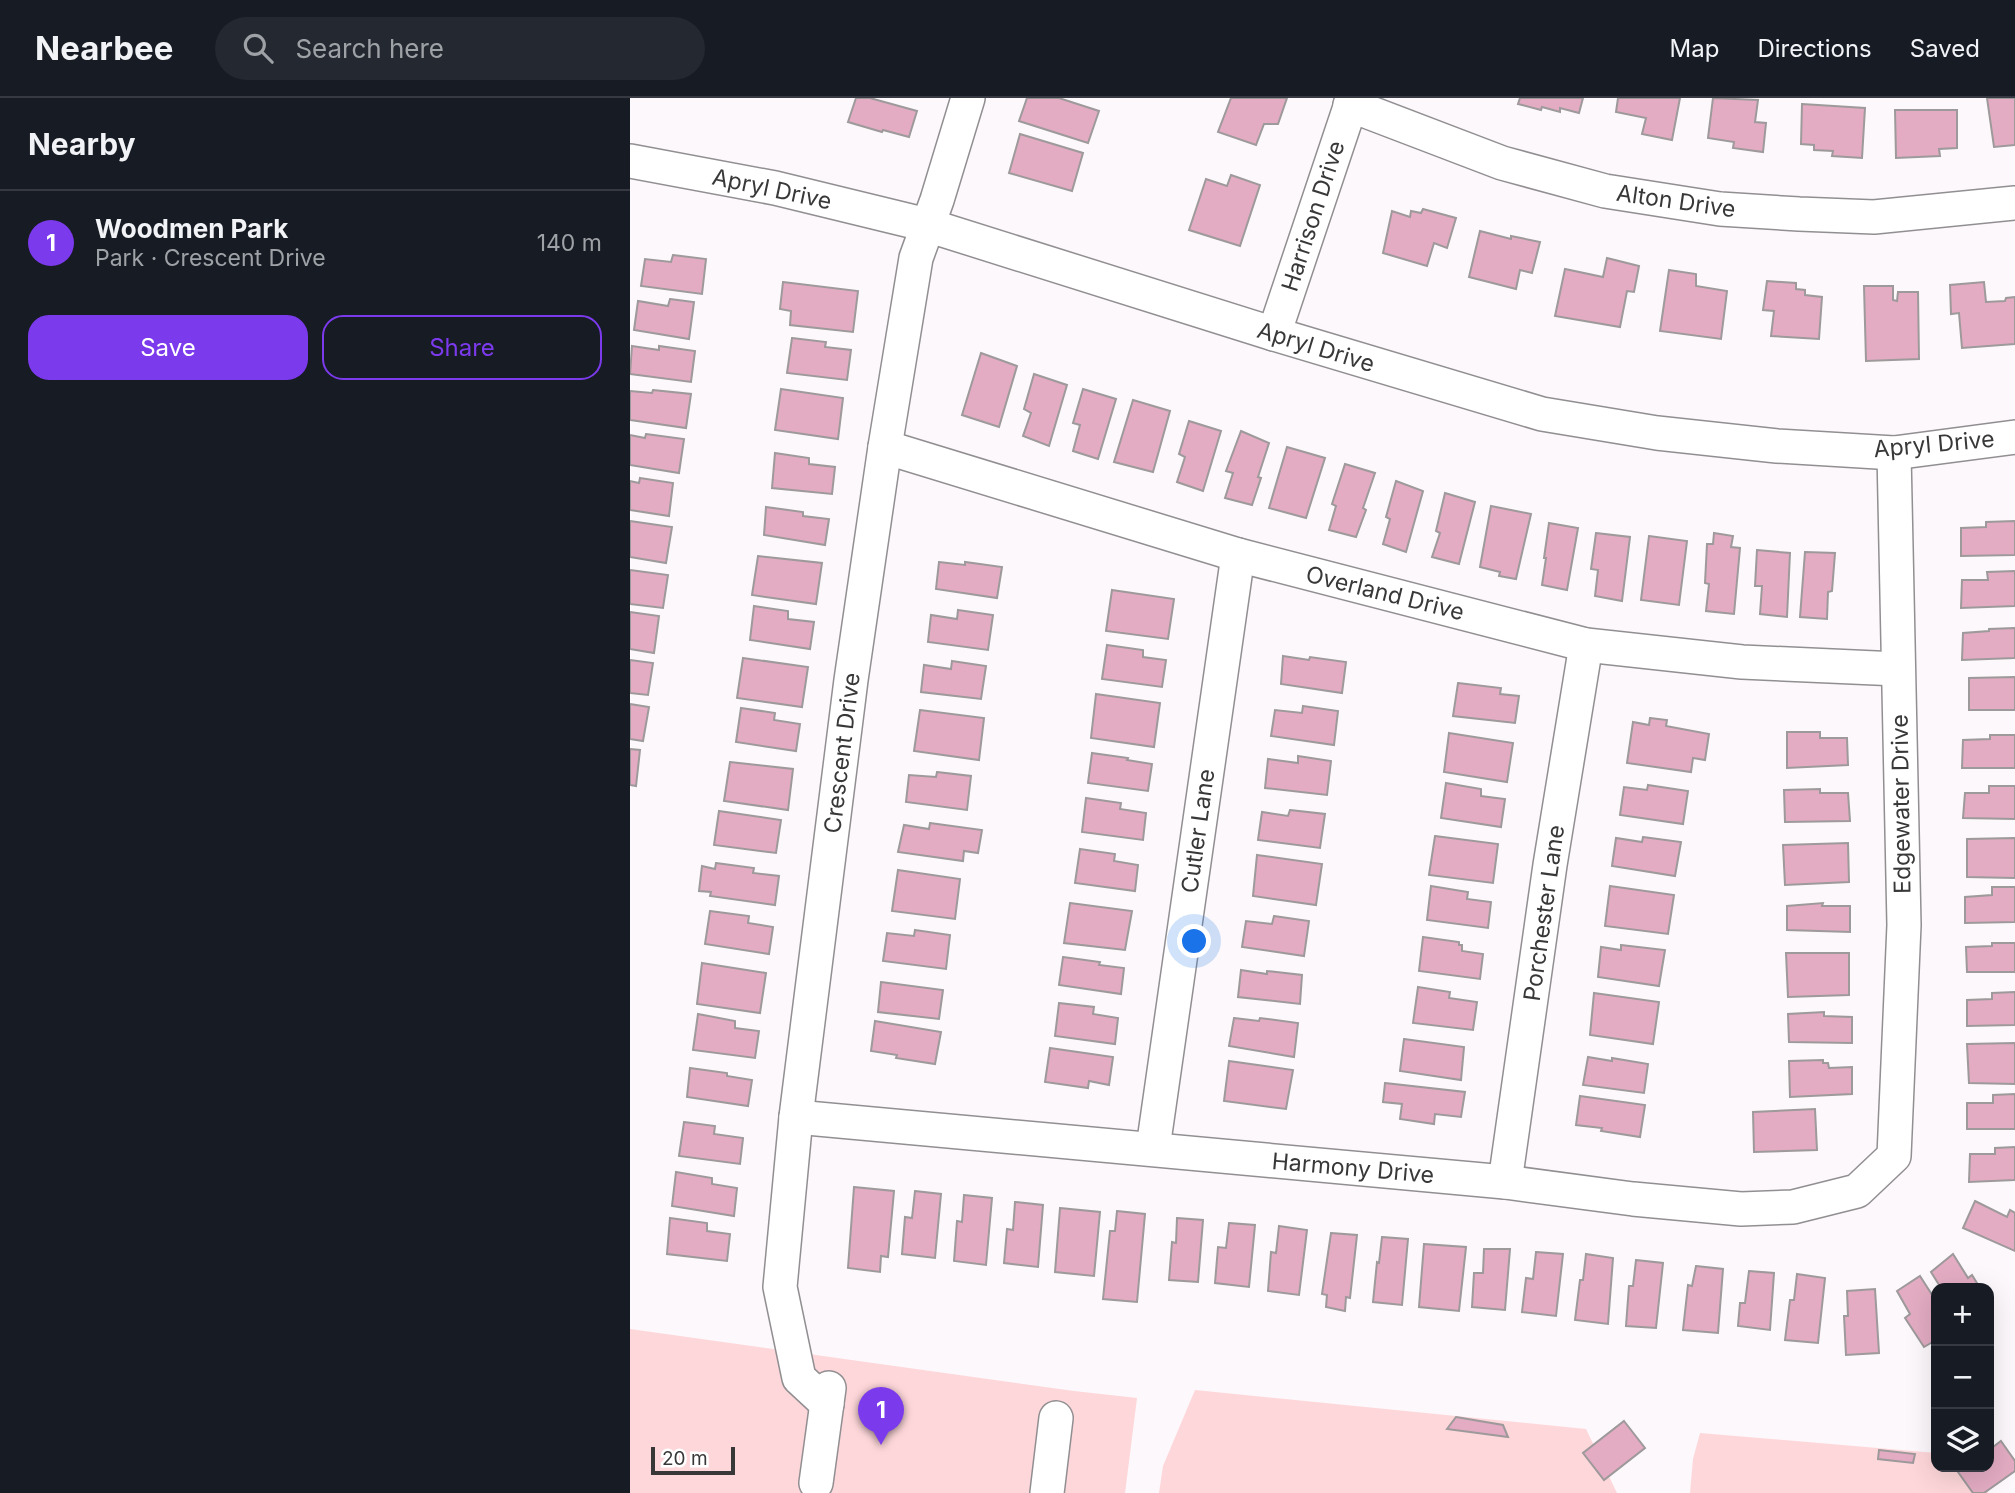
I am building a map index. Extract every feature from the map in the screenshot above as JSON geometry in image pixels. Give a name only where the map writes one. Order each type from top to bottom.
[{"type":"street","name":"Crescent Drive","points":[[816,1483],[828,1396],[799,1378],[780,1287],[796,1117],[851,680],[916,258],[968,98]]},
{"type":"street","name":"Alton Drive","points":[[1351,102],[1502,163],[1605,191],[1720,209],[1874,217],[2015,203]]},
{"type":"street","name":"Harrison Drive","points":[[1274,334],[1351,102]]},
{"type":"street","name":"Apryl Drive","points":[[630,161],[775,188],[927,226],[1542,414],[1670,435],[1777,446],[1894,453],[2015,437]]},
{"type":"street","name":"Overland Drive","points":[[886,447],[1238,555],[1586,645],[1742,662],[1898,669]]},
{"type":"street","name":"Edgewater Drive","points":[[1894,453],[1904,925],[1894,1156]]},
{"type":"street","name":"Cutler Lane","points":[[1153,1149],[1238,555]]},
{"type":"street","name":"Porchester Lane","points":[[1506,1182],[1550,865],[1586,645]]},
{"type":"street","name":"Harmony Drive","points":[[796,1117],[1506,1182],[1633,1199],[1741,1209],[1793,1207],[1857,1191],[1894,1156]]},
{"type":"street","points":[[1047,1493],[1056,1418]]},
{"type":"shaded area","points":[[630,1329],[1137,1398],[1125,1493],[630,1493]]},
{"type":"shaded area","points":[[1195,1390],[1586,1429],[1617,1493],[1159,1493],[1163,1466]]},
{"type":"shaded area","points":[[1700,1433],[1931,1453],[1931,1472],[1972,1472],[1988,1493],[1690,1493],[1693,1459]]},
{"type":"building","points":[[856,98],[870,98],[917,111],[909,137],[848,122]]},
{"type":"building","points":[[1027,98],[1059,98],[1099,111],[1088,143],[1019,121]]},
{"type":"building","points":[[1231,98],[1287,98],[1278,124],[1264,124],[1256,145],[1218,132]]},
{"type":"building","points":[[1520,98],[1583,98],[1579,113],[1560,108],[1560,112],[1542,107],[1541,110],[1518,104]]},
{"type":"building","points":[[1618,98],[1680,98],[1672,140],[1642,134],[1646,118],[1616,112]]},
{"type":"building","points":[[1713,98],[1758,100],[1755,122],[1766,123],[1763,152],[1733,148],[1734,142],[1708,138]]},
{"type":"building","points":[[1987,98],[2015,98],[2015,145],[1994,147]]},
{"type":"building","points":[[1802,104],[1865,108],[1862,158],[1832,156],[1833,151],[1814,150],[1814,145],[1801,144]]},
{"type":"building","points":[[1895,110],[1957,110],[1957,148],[1939,149],[1940,156],[1896,158]]},
{"type":"building","points":[[1020,134],[1083,153],[1072,191],[1009,173]]},
{"type":"building","points":[[1231,175],[1260,185],[1240,246],[1189,230],[1206,179],[1227,186]]},
{"type":"building","points":[[1423,209],[1456,218],[1447,248],[1434,243],[1427,266],[1383,253],[1392,211],[1410,217],[1411,211],[1421,213]]},
{"type":"building","points":[[1480,231],[1511,239],[1511,236],[1540,242],[1532,273],[1520,270],[1516,289],[1469,277]]},
{"type":"building","points":[[673,255],[706,259],[702,294],[641,286],[645,259],[671,262]]},
{"type":"building","points":[[1607,258],[1639,266],[1634,292],[1627,291],[1620,327],[1555,316],[1565,269],[1603,277]]},
{"type":"building","points":[[1669,270],[1696,274],[1696,286],[1727,291],[1721,339],[1660,331]]},
{"type":"building","points":[[1767,281],[1796,283],[1796,289],[1805,290],[1805,295],[1822,297],[1819,339],[1771,336],[1774,311],[1763,310]]},
{"type":"building","points":[[783,282],[858,291],[853,332],[790,325],[791,311],[780,309]]},
{"type":"building","points":[[1984,282],[1986,302],[2005,301],[2006,298],[2015,297],[2015,344],[1962,348],[1959,313],[1951,314],[1950,285]]},
{"type":"building","points":[[1864,286],[1893,286],[1893,300],[1897,301],[1898,292],[1918,292],[1919,359],[1866,361]]},
{"type":"building","points":[[670,299],[694,302],[689,339],[634,330],[638,301],[668,306]]},
{"type":"building","points":[[792,338],[826,342],[825,347],[851,350],[847,380],[787,373]]},
{"type":"building","points":[[632,346],[659,350],[659,346],[695,351],[691,382],[630,374]]},
{"type":"building","points":[[981,353],[1017,366],[999,427],[962,415]]},
{"type":"building","points":[[1034,374],[1067,385],[1049,446],[1023,436],[1031,413],[1024,409]]},
{"type":"building","points":[[781,389],[843,398],[838,439],[775,430]]},
{"type":"building","points":[[1083,389],[1116,399],[1098,459],[1073,451],[1080,425],[1073,423]]},
{"type":"building","points":[[653,390],[691,394],[686,428],[630,420],[630,391],[652,393]]},
{"type":"building","points":[[1133,400],[1170,411],[1153,472],[1114,462]]},
{"type":"building","points":[[1189,421],[1221,431],[1203,491],[1177,482],[1185,457],[1179,454]]},
{"type":"building","points":[[1241,431],[1269,443],[1252,505],[1225,498],[1233,473],[1226,471]]},
{"type":"building","points":[[646,434],[684,439],[679,473],[630,465],[630,435],[645,438]]},
{"type":"building","points":[[1287,447],[1325,458],[1306,518],[1269,508]]},
{"type":"building","points":[[775,453],[809,458],[809,464],[835,467],[832,494],[772,488]]},
{"type":"building","points":[[1345,464],[1375,473],[1356,537],[1329,530],[1336,506],[1332,504]]},
{"type":"building","points":[[640,478],[673,483],[669,516],[630,510],[630,481],[639,483]]},
{"type":"building","points":[[1396,481],[1423,491],[1406,552],[1383,544],[1390,519],[1386,517]]},
{"type":"building","points":[[1445,493],[1475,502],[1459,564],[1432,557],[1440,533],[1436,531]]},
{"type":"building","points":[[1491,506],[1531,514],[1516,579],[1499,576],[1500,572],[1480,567]]},
{"type":"building","points":[[766,507],[829,519],[825,545],[764,535]]},
{"type":"building","points":[[630,521],[672,527],[666,563],[630,557]]},
{"type":"building","points":[[2015,521],[2015,555],[1961,556],[1961,528],[1986,527],[1986,522]]},
{"type":"building","points":[[1549,523],[1578,528],[1567,590],[1542,585]]},
{"type":"building","points":[[1596,533],[1630,537],[1622,601],[1595,596],[1598,570],[1591,569]]},
{"type":"building","points":[[1714,533],[1733,536],[1731,547],[1740,548],[1734,614],[1706,611],[1709,584],[1705,583],[1707,544],[1713,544]]},
{"type":"building","points":[[1649,536],[1687,541],[1679,605],[1641,600]]},
{"type":"building","points":[[1757,550],[1790,553],[1787,617],[1760,614],[1762,586],[1755,586]]},
{"type":"building","points":[[1805,552],[1835,553],[1832,591],[1828,592],[1827,619],[1800,617]]},
{"type":"building","points":[[758,556],[822,563],[816,604],[752,595]]},
{"type":"building","points":[[939,562],[1002,567],[997,598],[936,589]]},
{"type":"building","points":[[630,570],[668,575],[663,608],[630,604]]},
{"type":"building","points":[[2015,571],[2015,606],[1961,608],[1962,580],[1988,580],[1987,572]]},
{"type":"building","points":[[1112,590],[1174,599],[1168,639],[1106,631]]},
{"type":"building","points":[[754,606],[788,611],[788,619],[814,622],[810,649],[750,640]]},
{"type":"building","points":[[958,610],[993,615],[988,650],[928,642],[931,615],[957,619]]},
{"type":"building","points":[[630,612],[659,616],[654,653],[630,649]]},
{"type":"building","points":[[2015,628],[2015,658],[1962,660],[1963,633]]},
{"type":"building","points":[[1107,645],[1143,650],[1143,657],[1166,660],[1162,687],[1102,679]]},
{"type":"building","points":[[1283,656],[1346,662],[1342,693],[1281,684]]},
{"type":"building","points":[[743,658],[808,667],[802,707],[737,698]]},
{"type":"building","points":[[630,660],[653,663],[648,695],[630,693]]},
{"type":"building","points":[[952,661],[986,666],[981,699],[921,692],[924,665],[951,669]]},
{"type":"building","points":[[2015,677],[2015,710],[1969,710],[1969,678]]},
{"type":"building","points":[[1458,683],[1501,688],[1500,694],[1519,696],[1515,723],[1453,716]]},
{"type":"building","points":[[1096,694],[1160,703],[1154,747],[1091,738]]},
{"type":"building","points":[[630,704],[649,707],[643,741],[630,739]]},
{"type":"building","points":[[1303,706],[1338,711],[1334,745],[1271,736],[1275,710],[1302,713]]},
{"type":"building","points":[[741,708],[775,713],[774,720],[800,724],[796,751],[736,742]]},
{"type":"building","points":[[920,710],[984,718],[979,760],[914,751]]},
{"type":"building","points":[[1650,718],[1667,720],[1666,726],[1709,734],[1705,760],[1693,758],[1691,772],[1627,763],[1633,722],[1649,725]]},
{"type":"building","points":[[1787,732],[1820,732],[1820,738],[1847,738],[1848,765],[1787,768]]},
{"type":"building","points":[[1449,733],[1513,743],[1507,782],[1444,772]]},
{"type":"building","points":[[1990,735],[2015,735],[2015,768],[1962,768],[1963,740],[1990,739]]},
{"type":"building","points":[[630,749],[640,750],[636,786],[630,785]]},
{"type":"building","points":[[1092,753],[1152,764],[1148,791],[1088,783]]},
{"type":"building","points":[[1298,756],[1331,761],[1327,795],[1265,788],[1268,759],[1298,763]]},
{"type":"building","points":[[730,762],[793,769],[788,810],[724,801]]},
{"type":"building","points":[[937,772],[971,776],[967,810],[906,802],[909,775],[936,777]]},
{"type":"building","points":[[1446,783],[1481,789],[1481,796],[1505,799],[1501,827],[1441,818]]},
{"type":"building","points":[[1648,785],[1688,791],[1683,824],[1620,815],[1624,787],[1647,790]]},
{"type":"building","points":[[1989,786],[2015,786],[2015,819],[1963,818],[1965,793],[1989,793]]},
{"type":"building","points":[[1820,789],[1820,793],[1848,793],[1850,821],[1785,822],[1784,790]]},
{"type":"building","points":[[1086,798],[1121,803],[1120,809],[1146,813],[1143,840],[1082,832]]},
{"type":"building","points":[[1290,810],[1325,814],[1320,848],[1258,840],[1262,812],[1288,816]]},
{"type":"building","points":[[719,811],[781,820],[776,853],[714,845]]},
{"type":"building","points":[[930,823],[982,830],[978,853],[964,851],[963,861],[898,852],[904,825],[929,829]]},
{"type":"building","points":[[1435,836],[1498,844],[1493,883],[1429,875]]},
{"type":"building","points":[[1643,837],[1681,842],[1675,876],[1612,866],[1616,838],[1642,842]]},
{"type":"building","points":[[2015,838],[2015,878],[1967,877],[1967,839]]},
{"type":"building","points":[[1848,843],[1849,882],[1785,885],[1783,845]]},
{"type":"building","points":[[1080,849],[1115,854],[1114,861],[1138,865],[1135,891],[1075,883]]},
{"type":"building","points":[[1257,855],[1322,864],[1316,905],[1253,896]]},
{"type":"building","points":[[716,863],[754,868],[753,873],[779,876],[775,905],[710,896],[711,892],[699,891],[702,866],[715,869]]},
{"type":"building","points":[[898,870],[960,879],[955,919],[892,911]]},
{"type":"building","points":[[1431,886],[1468,892],[1467,899],[1491,902],[1488,928],[1427,920]]},
{"type":"building","points":[[1610,886],[1674,895],[1668,934],[1605,926]]},
{"type":"building","points":[[1992,887],[2015,887],[2015,922],[1965,923],[1965,897],[1992,895]]},
{"type":"building","points":[[1070,903],[1132,911],[1125,950],[1064,943]]},
{"type":"building","points":[[1823,903],[1822,906],[1850,906],[1850,932],[1787,930],[1787,906]]},
{"type":"building","points":[[710,911],[749,916],[748,923],[773,927],[769,954],[705,944]]},
{"type":"building","points":[[1274,916],[1309,921],[1304,956],[1242,947],[1246,921],[1272,924]]},
{"type":"building","points":[[915,930],[950,935],[946,969],[883,961],[887,933],[914,936]]},
{"type":"building","points":[[1423,937],[1459,942],[1462,951],[1483,954],[1480,979],[1419,971]]},
{"type":"building","points":[[1992,943],[2015,943],[2015,972],[1967,972],[1966,947],[1992,946]]},
{"type":"building","points":[[1621,945],[1665,950],[1659,986],[1598,977],[1601,947],[1621,950]]},
{"type":"building","points":[[1786,953],[1849,953],[1849,995],[1788,997]]},
{"type":"building","points":[[1063,957],[1124,968],[1121,994],[1059,985]]},
{"type":"building","points":[[702,963],[766,973],[760,1013],[697,1004]]},
{"type":"building","points":[[1241,970],[1302,975],[1300,1004],[1238,997]]},
{"type":"building","points":[[881,982],[943,990],[939,1019],[878,1012]]},
{"type":"building","points":[[1418,987],[1450,992],[1449,998],[1477,1002],[1473,1030],[1413,1023]]},
{"type":"building","points":[[2015,992],[2015,1025],[1967,1026],[1967,1000],[1992,999],[1992,993]]},
{"type":"building","points":[[1594,993],[1659,1002],[1653,1044],[1590,1035]]},
{"type":"building","points":[[1059,1003],[1094,1007],[1093,1014],[1118,1018],[1115,1044],[1055,1036]]},
{"type":"building","points":[[1824,1012],[1824,1016],[1852,1017],[1852,1043],[1789,1042],[1788,1014]]},
{"type":"building","points":[[698,1014],[735,1021],[735,1028],[759,1031],[755,1058],[693,1050]]},
{"type":"building","points":[[1234,1018],[1298,1023],[1294,1057],[1229,1046]]},
{"type":"building","points":[[875,1021],[941,1032],[935,1064],[871,1051]]},
{"type":"building","points":[[1404,1039],[1464,1047],[1461,1080],[1400,1071]]},
{"type":"building","points":[[2015,1043],[2015,1084],[1969,1083],[1967,1044]]},
{"type":"building","points":[[1050,1048],[1113,1057],[1109,1085],[1089,1081],[1088,1088],[1045,1082]]},
{"type":"building","points":[[1588,1057],[1648,1064],[1644,1093],[1583,1085]]},
{"type":"building","points":[[1823,1060],[1823,1063],[1828,1063],[1829,1068],[1852,1067],[1852,1094],[1790,1097],[1789,1061]]},
{"type":"building","points":[[1229,1061],[1293,1070],[1286,1109],[1224,1101]]},
{"type":"building","points":[[690,1068],[727,1073],[727,1076],[752,1080],[748,1106],[687,1097]]},
{"type":"building","points":[[1385,1083],[1465,1092],[1461,1117],[1435,1114],[1434,1124],[1400,1119],[1402,1104],[1383,1102]]},
{"type":"building","points":[[2015,1094],[2015,1129],[1967,1129],[1967,1103],[1993,1103],[1993,1095]]},
{"type":"building","points":[[1580,1096],[1645,1105],[1640,1137],[1576,1125]]},
{"type":"building","points":[[1815,1109],[1817,1150],[1754,1152],[1753,1112]]},
{"type":"building","points":[[684,1122],[715,1126],[714,1134],[743,1138],[740,1164],[679,1156]]},
{"type":"building","points":[[2015,1147],[2015,1180],[1969,1182],[1970,1154],[1995,1154],[1995,1148]]},
{"type":"building","points":[[676,1172],[712,1178],[712,1184],[737,1188],[734,1216],[672,1206]]},
{"type":"building","points":[[854,1187],[894,1191],[888,1257],[881,1256],[880,1272],[848,1268]]},
{"type":"building","points":[[915,1191],[941,1194],[935,1258],[902,1254],[905,1217],[912,1218]]},
{"type":"building","points":[[964,1195],[992,1198],[986,1265],[954,1261],[957,1221],[962,1222]]},
{"type":"building","points":[[1975,1201],[2007,1217],[2010,1210],[2015,1213],[2015,1251],[1963,1228]]},
{"type":"building","points":[[1015,1202],[1043,1205],[1038,1267],[1004,1263],[1007,1229],[1013,1230]]},
{"type":"building","points":[[1060,1208],[1100,1212],[1094,1276],[1055,1272]]},
{"type":"building","points":[[1117,1211],[1145,1214],[1137,1302],[1103,1299],[1110,1231],[1115,1231]]},
{"type":"building","points":[[670,1218],[707,1223],[707,1231],[730,1234],[727,1261],[667,1254]]},
{"type":"building","points":[[1177,1218],[1203,1220],[1198,1282],[1169,1280],[1172,1242],[1176,1243]]},
{"type":"building","points":[[1229,1223],[1255,1225],[1249,1287],[1215,1283],[1218,1247],[1226,1248]]},
{"type":"building","points":[[1279,1226],[1307,1230],[1299,1295],[1268,1291],[1271,1252],[1276,1253]]},
{"type":"building","points":[[1331,1233],[1357,1235],[1350,1298],[1346,1297],[1345,1311],[1326,1307],[1327,1295],[1322,1294]]},
{"type":"building","points":[[1382,1237],[1408,1239],[1402,1305],[1373,1302]]},
{"type":"building","points":[[1424,1244],[1466,1247],[1459,1311],[1419,1307]]},
{"type":"building","points":[[1484,1249],[1510,1249],[1505,1310],[1472,1307],[1474,1273],[1483,1273]]},
{"type":"building","points":[[1536,1252],[1563,1254],[1556,1316],[1522,1312],[1526,1278],[1533,1279]]},
{"type":"building","points":[[1586,1254],[1613,1258],[1608,1324],[1575,1320]]},
{"type":"building","points":[[1953,1254],[1968,1278],[1972,1275],[1977,1283],[1938,1283],[1931,1272]]},
{"type":"building","points":[[1636,1260],[1663,1263],[1656,1328],[1626,1326],[1629,1286],[1633,1286]]},
{"type":"building","points":[[1696,1266],[1723,1269],[1718,1333],[1683,1330],[1688,1285],[1692,1286]]},
{"type":"building","points":[[1749,1271],[1774,1273],[1770,1330],[1738,1326],[1740,1303],[1745,1303]]},
{"type":"building","points":[[1797,1274],[1825,1278],[1818,1343],[1785,1340],[1790,1300],[1794,1300]]},
{"type":"building","points":[[1920,1276],[1931,1293],[1931,1343],[1924,1347],[1905,1318],[1910,1314],[1897,1291]]},
{"type":"building","points":[[1875,1289],[1879,1353],[1846,1355],[1844,1316],[1848,1316],[1847,1291]]},
{"type":"building","points":[[1456,1417],[1503,1425],[1508,1437],[1447,1429]]},
{"type":"building","points":[[1624,1421],[1645,1448],[1604,1480],[1583,1453]]},
{"type":"building","points":[[2001,1441],[2015,1461],[2015,1471],[1984,1493],[1973,1493],[1958,1472],[1994,1472],[1994,1446]]},
{"type":"building","points":[[1879,1450],[1915,1454],[1913,1463],[1878,1459]]},
{"type":"place","name":"Woodmen Park","points":[[881,1445]]}]
